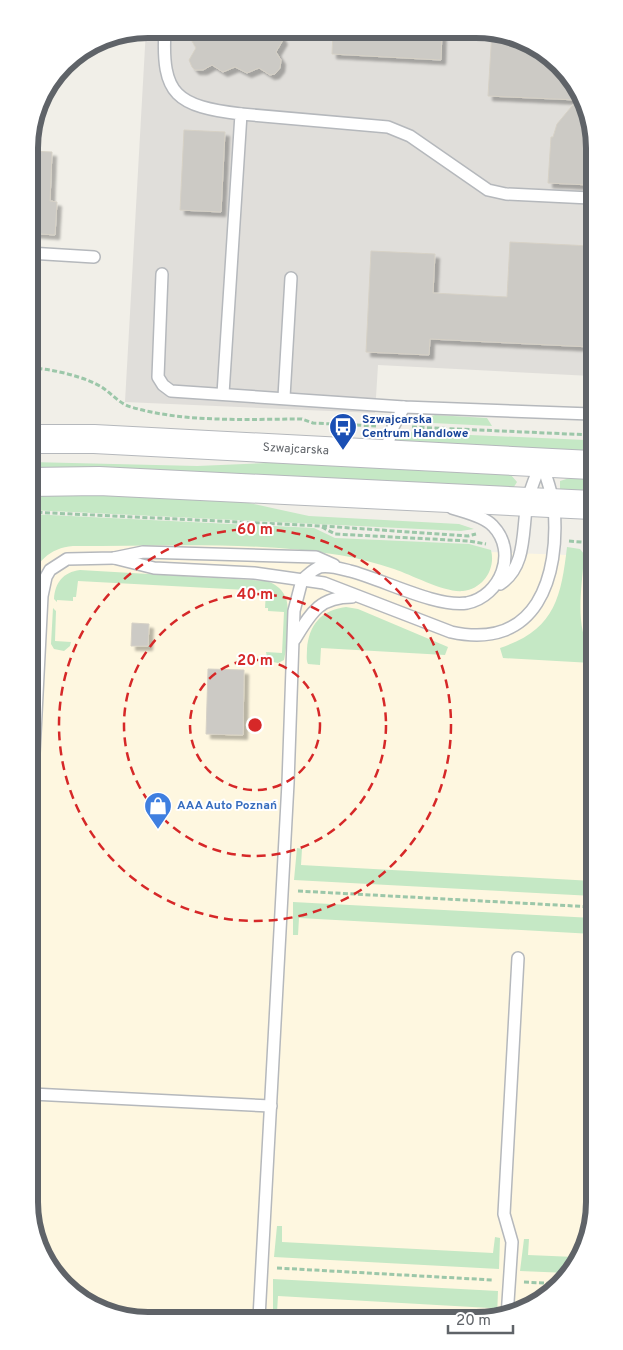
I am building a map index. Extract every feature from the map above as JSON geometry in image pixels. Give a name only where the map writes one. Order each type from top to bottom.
[{"type":"street","name":"Szwajcarska","points":[[38,439],[104,440],[385,453],[586,465]]},
{"type":"street","points":[[38,482],[118,482],[586,505]]},
{"type":"lane","points":[[165,38],[164,70],[173,90],[189,104],[209,110],[241,114],[388,127],[410,136],[488,190],[506,194],[586,198]]},
{"type":"lane","points":[[223,394],[241,114]]},
{"type":"lane","points":[[38,254],[94,257]]},
{"type":"lane","points":[[162,274],[158,377],[163,385],[171,391],[284,397],[404,407],[586,414]]},
{"type":"lane","points":[[284,397],[291,278]]},
{"type":"lane","points":[[385,453],[393,426],[404,407]]},
{"type":"lane","points":[[114,558],[154,568],[254,573],[324,583],[431,626],[469,636],[488,635],[512,628],[527,618],[544,593],[554,559],[540,504],[541,461]]},
{"type":"lane","points":[[38,675],[42,596],[46,577],[55,565],[67,559],[114,558],[142,552],[316,557],[340,568],[371,576],[437,600],[454,603],[476,600],[504,582],[521,554],[540,504],[541,461]]},
{"type":"lane","points":[[419,498],[468,513],[492,524],[506,556],[504,570],[492,590]]},
{"type":"lane","points":[[259,1312],[295,640],[294,611],[302,580],[321,567],[340,568]]},
{"type":"lane","points":[[295,640],[308,618],[320,604],[337,597],[356,596]]},
{"type":"lane","points":[[508,1308],[512,1242],[504,1214],[518,958]]},
{"type":"lane","points":[[38,1094],[270,1106]]},
{"type":"path","points":[[313,422],[586,435]]},
{"type":"path","points":[[38,512],[322,526],[468,536],[495,528]]},
{"type":"path","points":[[322,526],[335,534],[469,540],[485,544]]},
{"type":"path","points":[[282,890],[585,907]]},
{"type":"path","points":[[262,1268],[550,1283]]},
{"type":"shaded area","points":[[145,38],[490,38],[511,43],[531,52],[543,60],[563,80],[577,105],[585,133],[586,376],[378,365],[375,413],[125,402]]},
{"type":"shaded area","points":[[41,535],[586,556],[585,1217],[582,1231],[571,1258],[558,1275],[537,1294],[518,1304],[490,1312],[133,1312],[112,1307],[86,1294],[60,1270],[52,1258],[41,1231],[38,1217],[38,538]]},
{"type":"green space","points":[[435,415],[487,418],[492,426],[413,422]]},
{"type":"green space","points":[[403,432],[586,440],[586,454],[397,442],[395,440]]},
{"type":"green space","points":[[38,462],[197,466],[291,462],[496,471],[511,475],[517,482],[512,490],[38,470]]},
{"type":"green space","points":[[576,476],[586,476],[586,494],[560,490],[560,481]]},
{"type":"green space","points":[[38,493],[235,500],[309,516],[459,524],[474,529],[461,531],[38,510]]},
{"type":"green space","points":[[38,514],[314,528],[335,538],[469,544],[491,550],[492,557],[490,571],[482,582],[463,591],[447,589],[367,561],[339,555],[274,548],[206,545],[73,546],[50,553],[38,566]]},
{"type":"green space","points":[[567,547],[580,549],[584,554],[580,605],[586,640],[586,663],[503,658],[500,648],[518,641],[532,632],[552,610],[562,582]]},
{"type":"green space","points":[[80,570],[270,582],[282,591],[287,601],[288,627],[284,660],[278,663],[273,662],[268,659],[266,652],[282,653],[284,612],[268,611],[268,608],[265,608],[266,591],[78,581],[76,597],[73,597],[73,601],[57,600],[57,602],[54,599],[58,583],[69,573]]},
{"type":"green space","points":[[346,607],[358,609],[448,647],[445,655],[321,648],[320,665],[308,664],[308,640],[318,620],[330,611]]},
{"type":"green space","points":[[53,608],[56,611],[55,641],[71,642],[70,646],[64,651],[54,649],[51,644]]},
{"type":"green space","points":[[297,848],[302,849],[301,865],[585,881],[585,896],[294,880]]},
{"type":"green space","points":[[293,902],[585,918],[585,934],[299,918],[298,935],[293,935]]},
{"type":"green space","points":[[277,1226],[282,1226],[282,1242],[493,1253],[495,1237],[500,1238],[499,1269],[274,1257]]},
{"type":"green space","points":[[524,1239],[529,1239],[528,1255],[572,1257],[560,1273],[520,1271]]},
{"type":"green space","points":[[273,1279],[498,1291],[497,1310],[490,1312],[490,1308],[278,1296],[277,1312],[273,1312]]},
{"type":"building","points":[[190,38],[282,38],[283,40],[276,52],[281,60],[280,68],[275,74],[270,75],[259,68],[247,73],[235,67],[223,72],[212,65],[203,70],[195,70],[189,60],[196,48]]},
{"type":"building","points":[[333,38],[442,38],[441,60],[332,54]]},
{"type":"building","points":[[492,38],[511,43],[543,60],[563,80],[575,100],[488,96]]},
{"type":"building","points":[[576,102],[585,133],[586,185],[548,183],[551,137],[553,137],[557,124]]},
{"type":"building","points":[[184,130],[225,132],[221,212],[180,210]]},
{"type":"building","points":[[38,151],[52,152],[50,201],[57,202],[55,235],[38,234]]},
{"type":"building","points":[[510,242],[586,246],[586,347],[430,339],[429,355],[366,352],[371,251],[435,254],[433,293],[507,297]]},
{"type":"building","points":[[132,623],[149,624],[148,646],[131,646]]},
{"type":"building","points":[[208,669],[244,670],[243,735],[206,734]]},
{"type":"place","name":"Szwajcarska Centrum Handlowe","points":[[343,451]]},
{"type":"place","name":"AAA Auto Poznań","points":[[158,830]]}]
